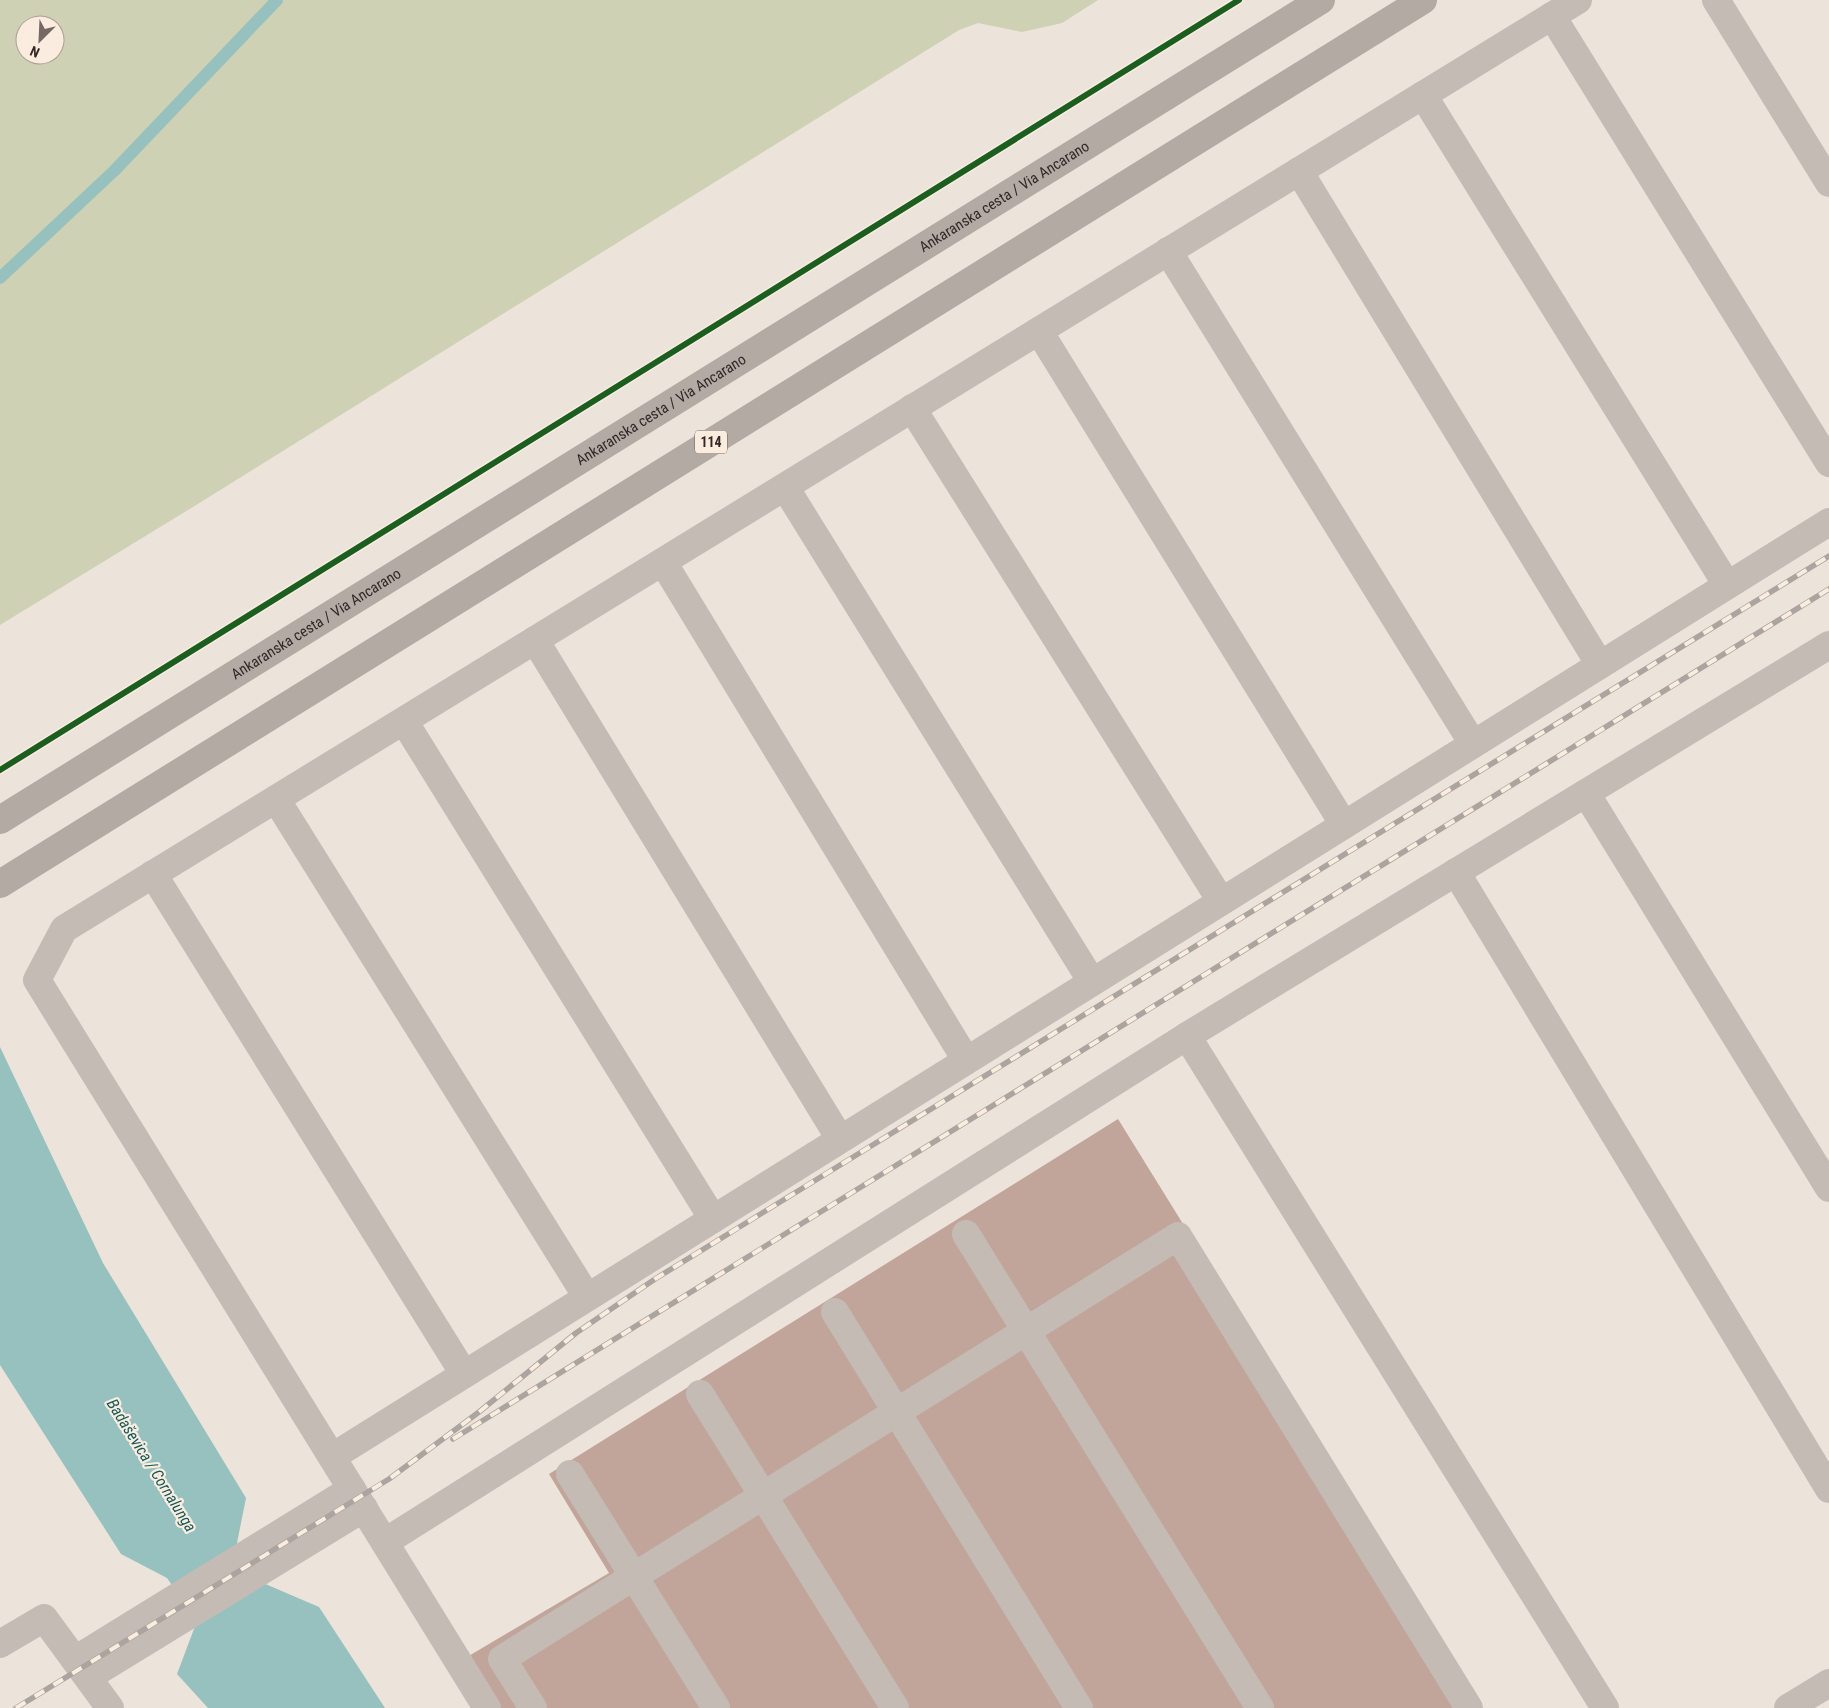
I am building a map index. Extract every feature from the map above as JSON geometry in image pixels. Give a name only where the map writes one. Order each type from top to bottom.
[{"type":"main road","name":"Ankaranska cesta / Via Ancarano","points":[[0,820],[1322,0]]},
{"type":"main road","name":"114","points":[[0,884],[1422,0]]},
{"type":"lane","points":[[487,1708],[37,980],[64,928],[1578,0]]},
{"type":"lane","points":[[1716,0],[1829,183]]},
{"type":"lane","points":[[1552,16],[1829,463]]},
{"type":"lane","points":[[1423,95],[1727,585]]},
{"type":"lane","points":[[1299,171],[1600,665]]},
{"type":"lane","points":[[1168,251],[1473,744]]},
{"type":"lane","points":[[1039,331],[1344,825]]},
{"type":"lane","points":[[912,408],[1221,902]]},
{"type":"lane","points":[[784,487],[1092,982]]},
{"type":"lane","points":[[332,1457],[1829,522]]},
{"type":"lane","points":[[663,562],[966,1060]]},
{"type":"lane","points":[[535,640],[840,1140]]},
{"type":"lane","points":[[385,1542],[1187,1036],[1829,646]]},
{"type":"lane","points":[[404,720],[713,1219]]},
{"type":"lane","points":[[1586,793],[1829,1188]]},
{"type":"lane","points":[[276,799],[587,1297]]},
{"type":"lane","points":[[1456,872],[1829,1489]]},
{"type":"lane","points":[[153,874],[464,1374]]},
{"type":"lane","points":[[1187,1036],[1605,1708]]},
{"type":"lane","points":[[966,1234],[1260,1708]]},
{"type":"lane","points":[[533,1708],[502,1659],[1178,1236],[1470,1708]]},
{"type":"lane","points":[[835,1312],[1079,1708]]},
{"type":"lane","points":[[700,1394],[895,1708]]},
{"type":"lane","points":[[570,1474],[716,1708]]},
{"type":"lane","points":[[82,1668],[358,1499]]},
{"type":"lane","points":[[0,1644],[44,1618],[82,1668],[102,1705]]},
{"type":"lane","points":[[1788,1708],[1829,1682]]},
{"type":"green space","points":[[0,0],[1098,0],[1062,23],[1022,32],[978,23],[959,30],[0,625]]},
{"type":"water","name":"Badaševica / Cornalunga","points":[[0,1047],[103,1263],[246,1498],[237,1543],[263,1583],[319,1607],[385,1708],[208,1708],[177,1674],[197,1621],[167,1578],[121,1554],[0,1365]]},
{"type":"building","points":[[1118,1119],[1483,1708],[499,1708],[467,1657],[609,1573],[549,1474]]},
{"type":"waterway","points":[[0,278],[115,170],[277,0]]},
{"type":"railway","points":[[16,1708],[389,1479],[479,1412],[576,1333],[655,1279],[1829,556]]},
{"type":"railway","points":[[453,1439],[1829,589]]},
{"type":"cycle path","points":[[0,770],[1239,0]]}]
